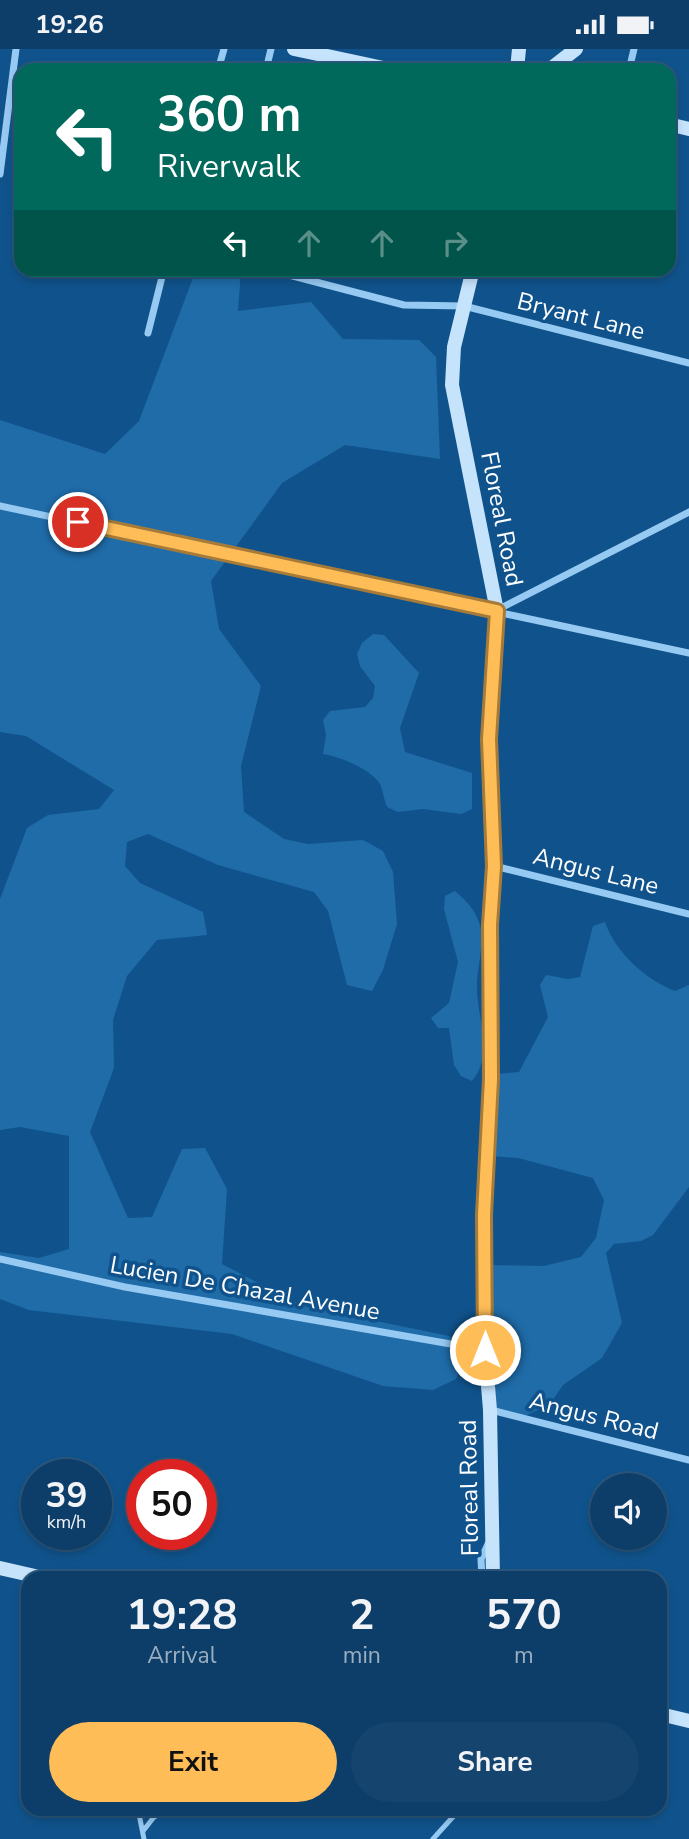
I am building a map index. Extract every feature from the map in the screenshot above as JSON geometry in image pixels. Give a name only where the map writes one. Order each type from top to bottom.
[{"type":"main road","points":[[294,49],[360,63]]},
{"type":"main road","points":[[558,63],[576,49]]},
{"type":"main road","name":"Floreal Road","points":[[471,277],[454,347],[452,386],[497,611],[489,739],[494,866],[490,925],[491,1079],[484,1215],[485,1350],[490,1410],[493,1571]]},
{"type":"main road","points":[[0,1568],[21,1573]]},
{"type":"main road","points":[[667,1716],[689,1721]]},
{"type":"street","points":[[0,174],[14,65]]},
{"type":"street","points":[[148,333],[162,277]]},
{"type":"street","name":"Bryant Lane","points":[[297,277],[404,305],[464,306],[689,363]]},
{"type":"street","points":[[0,506],[689,653]]},
{"type":"street","points":[[497,611],[689,512]]},
{"type":"street","name":"Angus Lane","points":[[494,866],[689,914]]},
{"type":"street","name":"Lucien De Chazal Avenue","points":[[0,1259],[125,1287],[485,1350]]},
{"type":"street","name":"Angus Road","points":[[490,1410],[689,1460]]},
{"type":"street","points":[[482,1571],[481,1559],[492,1535]]},
{"type":"lane","points":[[140,1816],[144,1839]]},
{"type":"lane","points":[[143,1831],[157,1816]]},
{"type":"lane","points":[[433,1839],[454,1816]]},
{"type":"shaded area","points":[[193,277],[240,277],[238,311],[311,302],[343,339],[419,340],[436,357],[440,459],[345,445],[282,483],[211,581],[219,629],[261,686],[241,766],[244,812],[284,839],[308,844],[363,840],[383,851],[393,872],[397,924],[383,970],[372,991],[347,985],[328,911],[314,892],[218,865],[148,834],[127,842],[125,866],[140,883],[203,912],[207,935],[157,940],[127,976],[113,1020],[114,1068],[90,1132],[128,1218],[152,1217],[182,1149],[205,1148],[227,1189],[222,1264],[303,1306],[449,1336],[469,1348],[456,1379],[433,1390],[383,1386],[232,1334],[29,1310],[0,1299],[0,1252],[39,1258],[69,1249],[69,1136],[20,1127],[0,1130],[0,899],[27,828],[48,815],[99,809],[114,790],[26,736],[0,732],[0,420],[105,454],[139,421]]},
{"type":"shaded area","points":[[373,634],[384,635],[419,673],[400,728],[405,752],[472,773],[472,809],[461,814],[423,809],[398,812],[387,807],[380,784],[370,774],[346,761],[323,754],[326,735],[323,720],[330,711],[365,707],[373,698],[375,686],[360,666],[357,654],[362,643]]},
{"type":"shaded area","points":[[455,891],[473,910],[481,932],[477,997],[483,1047],[479,1070],[472,1081],[461,1076],[454,1065],[449,1028],[438,1028],[431,1018],[449,1003],[458,962],[444,909],[445,896]]},
{"type":"shaded area","points":[[605,922],[624,954],[653,980],[675,991],[689,985],[689,1187],[653,1235],[641,1241],[614,1244],[606,1253],[622,1323],[602,1358],[563,1385],[550,1404],[521,1418],[497,1409],[485,1350],[489,1265],[544,1266],[581,1257],[596,1238],[604,1200],[593,1178],[518,1158],[492,1156],[497,1074],[519,1072],[548,1017],[540,985],[546,975],[568,979],[580,977],[593,926]]},
{"type":"route","points":[[78,522],[497,611],[489,739],[494,866],[490,925],[491,1079],[484,1215],[485,1350]]}]
